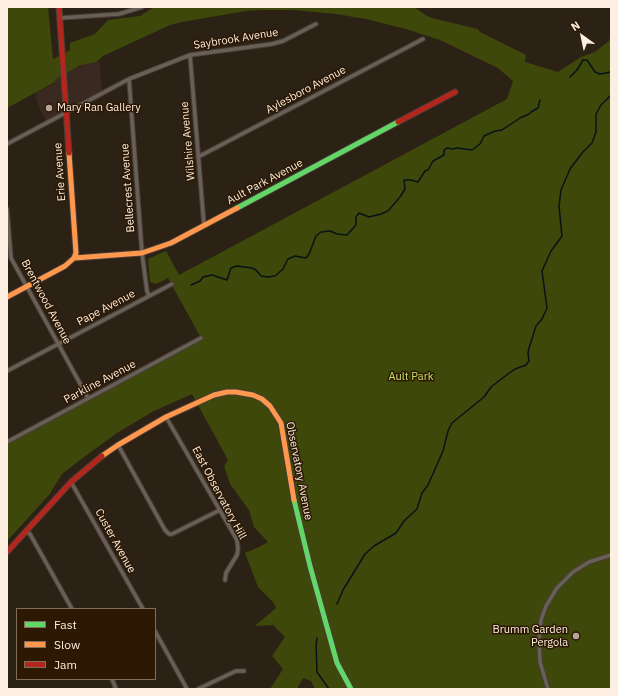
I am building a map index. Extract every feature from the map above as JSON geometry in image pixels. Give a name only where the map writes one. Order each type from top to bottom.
[{"type":"street","name":"Erie Avenue","points":[[59,7],[76,243],[76,253],[74,258]]},
{"type":"street","points":[[60,18],[119,14],[142,7]]},
{"type":"street","name":"Saybrook Avenue","points":[[7,144],[129,79],[190,55],[272,44],[293,37],[316,24]]},
{"type":"street","name":"Aylesboro Avenue","points":[[198,157],[423,39]]},
{"type":"street","name":"Wilshire Avenue","points":[[190,55],[204,225]]},
{"type":"street","name":"Bellecrest Avenue","points":[[129,79],[142,253],[149,296]]},
{"type":"street","name":"Ault Park Avenue","points":[[74,258],[142,253],[171,243],[456,92]]},
{"type":"street","name":"Brentwood Avenue","points":[[7,209],[11,258],[88,398]]},
{"type":"street","points":[[7,297],[65,266],[74,258]]},
{"type":"street","name":"Pape Avenue","points":[[7,371],[172,284]]},
{"type":"street","name":"Parkline Avenue","points":[[7,442],[201,338]]},
{"type":"street","name":"Observatory Avenue","points":[[7,552],[71,482],[96,460],[118,445],[166,417],[214,395],[227,392],[236,392],[253,395],[265,401],[274,411],[282,428],[293,494],[301,530],[337,663],[351,689]]},
{"type":"street","name":"East Observatory Hill","points":[[166,417],[238,544],[237,555],[226,573],[225,580]]},
{"type":"street","points":[[118,445],[165,530],[169,534],[172,534],[220,510]]},
{"type":"street","name":"Custer Avenue","points":[[71,482],[142,608]]},
{"type":"street","points":[[26,531],[30,534],[71,608]]},
{"type":"street","points":[[548,689],[542,673],[539,647],[541,620],[546,606],[557,588],[573,572],[589,562],[611,555]]},
{"type":"street","points":[[156,633],[187,689]]},
{"type":"street","points":[[198,689],[236,671],[244,671]]},
{"type":"shaded area","points":[[99,56],[102,93],[47,122],[39,108],[35,93],[55,83],[55,80]]},
{"type":"green space","name":"Ault Park","points":[[7,7],[48,7],[53,59],[70,50],[70,43],[95,34],[108,20],[140,16],[154,7],[414,7],[432,18],[478,29],[480,32],[526,55],[525,62],[558,72],[581,57],[595,52],[609,41],[611,33],[611,689],[315,689],[311,681],[303,678],[298,689],[270,689],[283,669],[272,656],[285,637],[273,625],[255,626],[276,608],[273,602],[258,587],[245,553],[268,542],[254,527],[249,510],[230,484],[224,466],[228,460],[192,394],[152,412],[117,433],[62,474],[49,495],[7,541],[7,442],[201,338],[168,278],[156,284],[150,282],[148,259],[166,251],[179,275],[507,99],[513,81],[498,68],[440,40],[406,29],[366,19],[336,14],[292,10],[264,10],[246,11],[170,25],[103,56],[96,62],[81,65],[55,80],[55,82],[7,108]]},
{"type":"waterway","points":[[570,77],[577,70],[583,60],[587,60],[595,72],[600,74],[611,72]]},
{"type":"waterway","points":[[337,604],[343,590],[365,554],[374,546],[396,533],[404,521],[417,509],[422,493],[428,485],[443,451],[448,431],[452,423],[484,397],[491,387],[515,369],[526,365],[529,361],[528,353],[536,326],[542,319],[547,308],[542,271],[551,251],[562,236],[559,206],[561,190],[570,169],[592,143],[596,132],[596,114],[601,105],[611,95]]},
{"type":"waterway","points":[[191,285],[200,281],[203,277],[212,275],[227,280],[231,268],[237,266],[252,268],[261,276],[275,276],[283,269],[288,259],[295,256],[306,258],[316,236],[321,232],[330,231],[337,234],[347,235],[356,225],[356,217],[359,213],[369,217],[388,211],[405,189],[404,180],[418,182],[433,161],[444,155],[444,150],[447,148],[472,150],[480,144],[484,136],[495,131],[502,130],[538,108],[540,100]]},
{"type":"waterway","points":[[317,638],[317,672],[329,689]]},
{"type":"traffic: fast","points":[[237,208],[398,122]]},
{"type":"traffic: fast","points":[[294,500],[310,566],[337,663],[351,689]]},
{"type":"traffic: slow","points":[[7,297],[65,266],[74,258],[76,253],[69,153]]},
{"type":"traffic: slow","points":[[74,258],[142,253],[171,243],[237,208]]},
{"type":"traffic: slow","points":[[102,456],[166,417],[214,395],[227,392],[253,395],[262,399],[270,406],[281,423],[294,500]]},
{"type":"traffic: jam","points":[[59,7],[69,153]]},
{"type":"traffic: jam","points":[[398,122],[455,92]]},
{"type":"traffic: jam","points":[[7,552],[71,482],[102,456]]},
{"type":"place","name":"Mary Ran Gallery","points":[[49,108]]},
{"type":"place","name":"Brumm Garden Pergola","points":[[576,636]]}]
